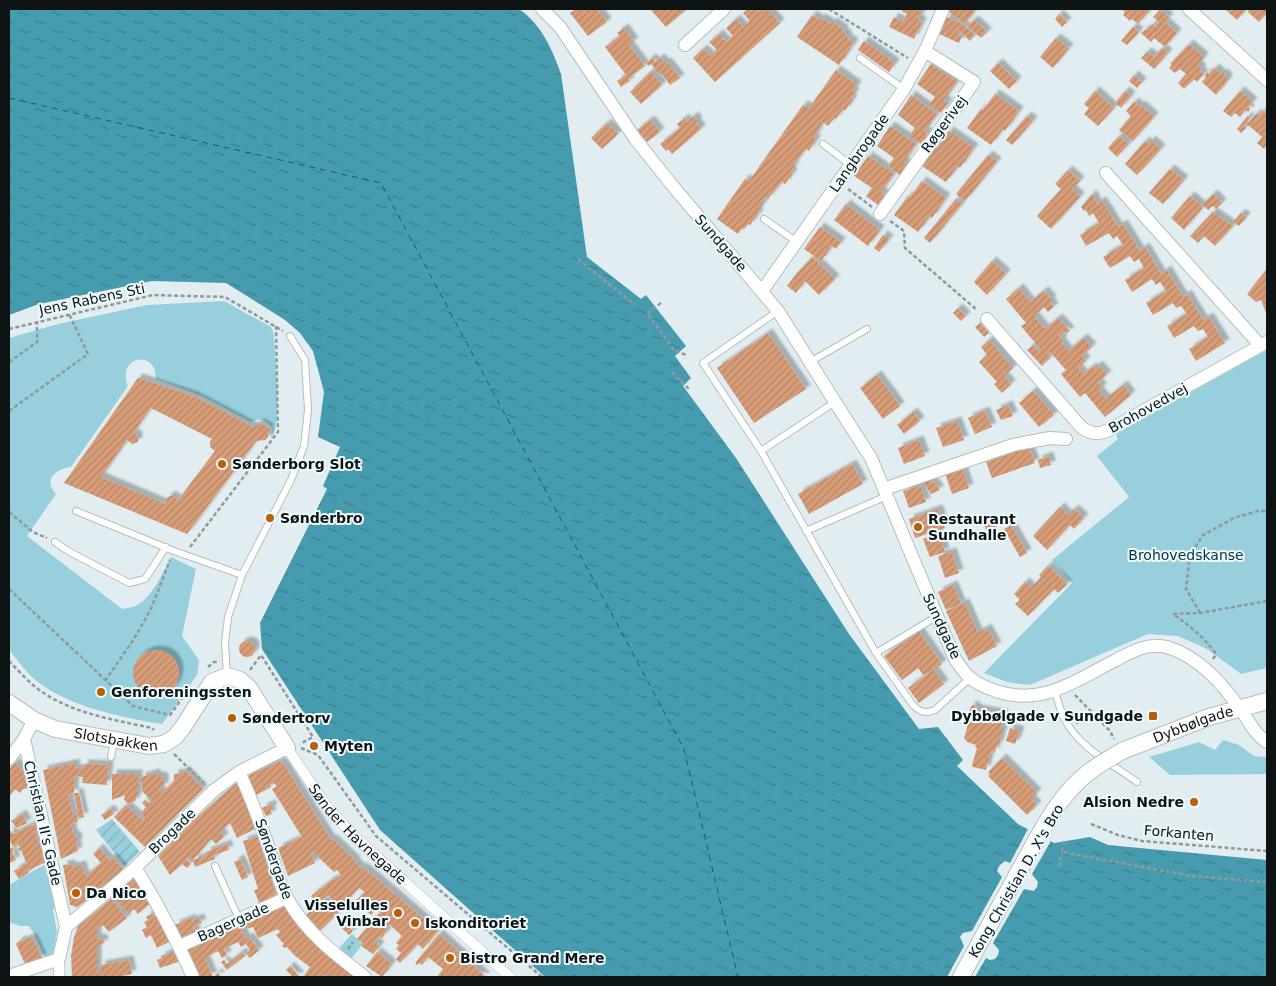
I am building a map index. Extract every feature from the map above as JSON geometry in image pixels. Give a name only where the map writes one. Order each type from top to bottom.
[{"type":"street","name":"Sundgade","points":[[542,9],[560,27],[642,148],[778,311],[871,458],[936,617],[955,659],[970,678],[988,688],[1010,696],[1030,697],[1055,692],[1130,652],[1148,646],[1165,646],[1182,653],[1205,668],[1240,708],[1256,732],[1267,742]]},
{"type":"street","points":[[685,45],[724,9]]},
{"type":"street","name":"Langbrogade","points":[[762,291],[904,89],[925,51],[943,9]]},
{"type":"street","points":[[1189,9],[1267,80]]},
{"type":"street","name":"Røgerivej","points":[[880,214],[974,82],[925,51]]},
{"type":"street","name":"Brohovedvej","points":[[987,319],[1082,428],[1091,434],[1101,434],[1110,430],[1264,344],[1106,173]]},
{"type":"street","points":[[886,492],[1013,445],[1050,438],[1066,439]]},
{"type":"street","name":"Slotsbakken","points":[[9,703],[34,720],[54,728],[149,746],[164,744],[175,737],[212,682],[227,676]]},
{"type":"street","name":"Sønder Havnegade","points":[[227,676],[240,680],[249,688],[291,747],[328,808],[354,836],[510,977]]},
{"type":"street","name":"Dybbølgade","points":[[1122,751],[1160,735],[1240,708],[1267,701]]},
{"type":"street","points":[[9,759],[24,739],[34,720]]},
{"type":"street","name":"Christian II's Gade","points":[[24,739],[66,927]]},
{"type":"street","name":"Brogade","points":[[66,927],[134,868],[213,791],[239,772],[291,747]]},
{"type":"street","name":"Kong Christian D. X's Bro","points":[[961,977],[1058,805],[1089,771],[1122,751]]},
{"type":"street","name":"Søndergade","points":[[239,772],[254,803],[286,898],[312,933],[365,977]]},
{"type":"street","points":[[134,868],[156,899],[180,946],[193,977]]},
{"type":"street","name":"Bagergade","points":[[180,946],[286,898]]},
{"type":"street","points":[[59,977],[59,960],[66,927]]},
{"type":"street","points":[[9,976],[59,960]]},
{"type":"lane","points":[[860,58],[904,89]]},
{"type":"lane","points":[[823,144],[851,165]]},
{"type":"lane","points":[[764,219],[797,242]]},
{"type":"lane","points":[[778,311],[703,363],[761,451],[876,654],[913,705],[920,712],[928,713],[935,710],[970,678]]},
{"type":"lane","points":[[810,362],[867,329]]},
{"type":"lane","points":[[227,676],[225,643],[228,617],[242,575],[291,480],[304,446],[308,410],[305,360],[290,336]]},
{"type":"lane","points":[[761,451],[836,402]]},
{"type":"lane","points":[[806,531],[886,492]]},
{"type":"lane","points":[[76,511],[174,551],[242,575]]},
{"type":"lane","points":[[55,542],[129,584],[145,579],[166,547]]},
{"type":"lane","points":[[876,654],[936,617]]},
{"type":"lane","points":[[1055,692],[1064,718],[1085,746],[1137,782]]},
{"type":"lane","points":[[111,757],[114,740]]},
{"type":"lane","points":[[215,866],[239,919]]},
{"type":"path","points":[[829,9],[918,64]]},
{"type":"path","points":[[839,182],[904,231],[905,248],[987,319]]},
{"type":"path","points":[[578,259],[635,305]]},
{"type":"path","name":"Jens Rabens Sti","points":[[9,329],[153,295],[225,297],[290,336]]},
{"type":"path","points":[[661,303],[647,313],[674,350],[686,355]]},
{"type":"path","points":[[9,411],[88,354],[69,314]]},
{"type":"path","points":[[9,362],[37,342],[37,321]]},
{"type":"path","points":[[185,554],[278,432],[276,326]]},
{"type":"path","points":[[672,372],[689,389]]},
{"type":"path","points":[[1200,613],[1186,589],[1190,555],[1203,535],[1234,518],[1258,511],[1267,511]]},
{"type":"path","points":[[9,512],[33,532],[55,542]]},
{"type":"path","points":[[105,681],[134,639],[150,609],[174,551]]},
{"type":"path","points":[[9,589],[133,706],[170,715]]},
{"type":"path","points":[[1205,668],[1216,654],[1199,633],[1173,614],[1200,613],[1267,601]]},
{"type":"path","points":[[150,609],[154,613]]},
{"type":"path","points":[[249,672],[261,655],[313,737],[291,747]]},
{"type":"path","points":[[9,660],[42,692],[76,709],[113,720],[152,728],[164,744],[187,768],[213,791]]},
{"type":"path","points":[[1069,684],[1075,695],[1110,731]]},
{"type":"path","points":[[1069,726],[1094,715]]},
{"type":"path","points":[[291,747],[318,755],[376,836],[542,977]]},
{"type":"path","name":"Forkanten","points":[[1091,824],[1118,835],[1142,841],[1267,851]]},
{"type":"path","points":[[1059,867],[1062,852],[1191,876],[1267,882]]},
{"type":"green space","points":[[224,301],[271,327],[274,335],[277,374],[277,419],[275,431],[271,439],[272,427],[265,421],[257,420],[251,422],[202,396],[156,379],[154,369],[150,363],[144,360],[137,360],[127,368],[128,386],[71,467],[60,470],[53,476],[51,484],[56,494],[27,536],[122,609],[133,607],[145,599],[156,585],[171,557],[196,569],[182,636],[199,660],[197,675],[162,724],[112,714],[78,704],[62,697],[34,679],[9,650],[9,338],[58,324],[147,305]]},
{"type":"green space","name":"Brohovedskanse","points":[[1267,350],[1267,668],[1241,674],[1207,649],[1178,636],[1148,634],[1030,685],[1007,682],[984,673],[1072,583],[1052,560],[1129,497],[1097,456],[1118,439],[1116,434]]},
{"type":"green space","points":[[1223,740],[1239,745],[1254,756],[1267,757],[1267,774],[1170,775],[1149,757],[1199,742],[1215,750]]},
{"type":"green space","points":[[112,819],[140,852],[125,866],[96,830]]},
{"type":"green space","points":[[44,865],[56,904],[53,910],[57,932],[53,953],[45,957],[29,926],[20,926],[9,922],[9,885]]},
{"type":"green space","points":[[352,934],[363,944],[351,959],[338,949]]},
{"type":"water","points":[[9,9],[519,9],[527,15],[545,38],[561,74],[587,257],[641,299],[646,295],[686,346],[675,356],[691,378],[683,386],[736,458],[849,634],[919,729],[938,727],[963,760],[957,766],[1018,824],[1054,843],[1090,837],[1108,845],[1267,860],[1267,977],[544,976],[380,830],[262,649],[260,623],[327,489],[323,486],[340,447],[318,437],[324,392],[313,351],[300,333],[285,320],[226,283],[152,281],[39,304],[9,315]]},
{"type":"pier","points":[[1029,827],[1052,839],[1032,874],[1038,882],[1037,887],[1034,891],[1024,889],[993,943],[999,950],[995,959],[990,960],[986,958],[975,977],[947,977],[964,946],[960,937],[963,933],[972,931],[1002,877],[997,871],[999,866],[1005,861],[1010,863]]},
{"type":"building","points":[[576,9],[597,9],[607,22],[588,36],[570,13]]},
{"type":"building","points":[[650,9],[687,9],[666,27]]},
{"type":"building","points":[[748,9],[756,9],[760,13],[767,9],[780,23],[715,82],[693,58],[703,49],[710,56],[717,50],[709,42],[719,34],[726,42],[733,36],[726,28],[736,19],[743,27],[750,21],[743,13]]},
{"type":"building","points":[[902,9],[915,9],[922,12],[918,19],[922,22],[914,39],[889,27],[894,17],[903,22],[907,14]]},
{"type":"building","points":[[950,9],[976,9],[965,24],[948,11]]},
{"type":"building","points":[[1121,9],[1151,9],[1138,24],[1132,19],[1130,21],[1123,15],[1125,12]]},
{"type":"building","points":[[1247,9],[1237,20],[1226,10]]},
{"type":"building","points":[[1247,9],[1267,9],[1267,13],[1259,22]]},
{"type":"building","points":[[1160,10],[1169,17],[1165,22],[1177,33],[1165,47],[1154,38],[1151,42],[1141,33],[1153,24],[1155,27],[1159,22],[1153,17]]},
{"type":"building","points":[[1059,14],[1067,22],[1062,27],[1055,19]]},
{"type":"building","points":[[812,15],[831,24],[833,22],[844,30],[843,32],[848,36],[847,38],[854,43],[839,65],[797,37]]},
{"type":"building","points":[[947,17],[962,24],[975,35],[970,41],[959,30],[957,34],[962,36],[959,43],[939,34]]},
{"type":"building","points":[[974,20],[987,32],[981,38],[967,26]]},
{"type":"building","points":[[1133,27],[1139,32],[1127,45],[1121,41]]},
{"type":"building","points":[[624,28],[634,42],[629,45],[645,66],[621,87],[617,81],[626,75],[605,47],[620,36],[617,33]]},
{"type":"building","points":[[1056,38],[1069,48],[1053,68],[1040,57]]},
{"type":"building","points":[[864,41],[895,63],[889,72],[858,50]]},
{"type":"building","points":[[1189,44],[1204,57],[1198,65],[1202,69],[1200,71],[1204,74],[1197,82],[1194,79],[1184,89],[1178,83],[1186,74],[1180,69],[1175,73],[1169,68],[1172,65],[1170,64]]},
{"type":"building","points":[[1162,48],[1168,53],[1154,69],[1141,58],[1147,52],[1154,57]]},
{"type":"building","points":[[652,58],[655,62],[660,58],[665,63],[667,62],[680,78],[670,85],[661,73],[660,75],[651,64],[649,66],[646,63]]},
{"type":"building","points":[[998,63],[1017,81],[1009,89],[990,71]]},
{"type":"building","points":[[931,64],[957,82],[944,100],[948,103],[941,113],[929,105],[935,97],[917,84]]},
{"type":"building","points":[[1215,68],[1221,74],[1224,73],[1228,80],[1216,95],[1202,82],[1207,72],[1209,74]]},
{"type":"building","points":[[836,70],[857,85],[853,91],[855,93],[851,98],[853,99],[845,111],[843,109],[828,126],[823,122],[814,138],[816,140],[809,151],[806,149],[794,164],[791,171],[793,173],[785,184],[782,182],[768,199],[765,197],[761,201],[764,203],[757,212],[759,213],[750,225],[748,224],[744,229],[742,228],[738,234],[717,219],[745,179],[749,181],[803,105],[809,108]]},
{"type":"building","points":[[651,71],[662,85],[641,104],[630,92]]},
{"type":"building","points":[[1134,75],[1142,82],[1137,88],[1129,81]]},
{"type":"building","points":[[1095,91],[1114,108],[1098,126],[1084,114],[1089,108],[1084,104]]},
{"type":"building","points":[[1125,91],[1131,96],[1121,108],[1115,103]]},
{"type":"building","points":[[1240,91],[1253,102],[1248,107],[1250,109],[1248,112],[1246,110],[1240,117],[1235,113],[1231,117],[1223,111]]},
{"type":"building","points":[[995,94],[1019,111],[1005,131],[1003,129],[991,145],[967,128]]},
{"type":"building","points":[[911,95],[937,114],[925,131],[928,134],[921,144],[909,136],[915,128],[898,115]]},
{"type":"building","points":[[1134,102],[1140,107],[1141,105],[1154,117],[1133,141],[1119,130],[1131,116],[1126,111]]},
{"type":"building","points":[[1263,111],[1267,115],[1267,145],[1264,149],[1257,143],[1262,137],[1247,124],[1257,113],[1259,116]]},
{"type":"building","points":[[694,116],[701,129],[672,154],[668,149],[666,151],[660,144],[680,128],[677,124],[685,118],[687,122]]},
{"type":"building","points":[[1027,116],[1033,121],[1012,145],[1006,140]]},
{"type":"building","points":[[1248,116],[1250,118],[1244,126],[1246,128],[1241,133],[1237,129]]},
{"type":"building","points":[[650,120],[660,132],[647,142],[637,130]]},
{"type":"building","points":[[607,123],[618,134],[602,149],[591,138]]},
{"type":"building","points":[[890,126],[916,144],[904,162],[907,165],[900,175],[888,166],[894,158],[877,146]]},
{"type":"building","points":[[949,131],[974,148],[960,168],[958,166],[946,182],[922,166]]},
{"type":"building","points":[[1119,136],[1129,144],[1117,157],[1108,148]]},
{"type":"building","points":[[1151,140],[1161,149],[1137,175],[1125,164],[1145,141],[1148,144]]},
{"type":"building","points":[[988,155],[997,162],[965,201],[956,194]]},
{"type":"building","points":[[868,156],[894,174],[881,192],[885,194],[878,205],[866,196],[872,188],[854,176]]},
{"type":"building","points":[[1170,169],[1184,180],[1163,204],[1149,193]]},
{"type":"building","points":[[1068,170],[1080,181],[1072,189],[1080,197],[1051,229],[1037,216],[1061,189],[1055,184]]},
{"type":"building","points":[[922,181],[946,198],[932,218],[930,216],[918,232],[894,215]]},
{"type":"building","points":[[1092,194],[1097,204],[1102,201],[1118,227],[1123,224],[1140,251],[1145,247],[1161,274],[1167,270],[1183,297],[1187,294],[1203,320],[1209,317],[1225,343],[1196,361],[1189,349],[1208,337],[1203,329],[1198,331],[1194,326],[1174,338],[1167,326],[1187,314],[1181,306],[1176,308],[1173,303],[1153,315],[1146,303],[1166,291],[1160,282],[1156,285],[1152,279],[1132,292],[1125,280],[1144,268],[1139,259],[1134,262],[1130,256],[1110,268],[1103,257],[1123,245],[1117,236],[1113,239],[1109,233],[1086,246],[1080,235],[1099,223],[1093,213],[1089,216],[1086,210],[1084,211],[1081,207]]},
{"type":"building","points":[[1213,194],[1222,203],[1216,209],[1213,206],[1208,210],[1202,205]]},
{"type":"building","points":[[1190,196],[1203,207],[1184,230],[1171,218]]},
{"type":"building","points":[[956,199],[962,204],[930,243],[924,238]]},
{"type":"building","points":[[846,204],[880,230],[868,246],[834,220]]},
{"type":"building","points":[[1213,212],[1233,226],[1215,246],[1204,236],[1198,243],[1190,236]]},
{"type":"building","points":[[1241,213],[1246,217],[1239,226],[1233,222]]},
{"type":"building","points":[[820,227],[841,242],[836,249],[832,246],[821,261],[804,249]]},
{"type":"building","points":[[883,235],[889,239],[879,252],[874,248]]},
{"type":"building","points":[[812,257],[835,279],[819,295],[805,281],[796,293],[787,286]]},
{"type":"building","points":[[992,261],[1006,274],[987,295],[974,282]]},
{"type":"building","points":[[1266,270],[1267,315],[1261,300],[1256,302],[1247,294]]},
{"type":"building","points":[[1019,288],[1030,302],[1044,291],[1052,300],[1050,302],[1054,307],[1048,312],[1044,307],[1034,316],[1045,329],[1058,318],[1070,331],[1066,334],[1063,331],[1059,335],[1063,340],[1061,342],[1068,351],[1083,338],[1092,347],[1082,356],[1086,361],[1078,368],[1083,374],[1098,365],[1107,375],[1098,382],[1102,387],[1099,391],[1106,399],[1123,385],[1131,395],[1105,417],[1085,393],[1080,397],[1061,374],[1066,370],[1050,352],[1047,355],[1050,358],[1042,366],[1027,350],[1033,345],[1039,351],[1041,350],[1021,326],[1026,323],[1006,299]]},
{"type":"building","points":[[958,308],[966,316],[961,321],[953,313]]},
{"type":"building","points":[[980,323],[989,333],[984,337],[975,327]]},
{"type":"building","points":[[768,333],[806,389],[754,423],[717,368]]},
{"type":"building","points":[[989,340],[1013,368],[1004,376],[1011,384],[1002,393],[994,384],[997,382],[979,362],[987,355],[981,347]]},
{"type":"building","points":[[877,375],[900,406],[883,419],[860,388]]},
{"type":"building","name":"Sønderborg Slot","points":[[138,378],[194,396],[253,427],[261,423],[269,428],[268,437],[265,440],[256,441],[187,534],[64,483]],"holes":[[[151,408],[212,439],[210,447],[215,451],[178,500],[170,496],[165,504],[101,477],[127,440],[132,444],[138,442],[138,436],[133,433]]]},
{"type":"building","points":[[1033,391],[1054,415],[1039,427],[1019,403]]},
{"type":"building","points":[[1008,405],[1013,416],[1001,420],[996,410]]},
{"type":"building","points":[[985,411],[992,427],[975,434],[968,418]]},
{"type":"building","points":[[913,412],[920,421],[904,434],[897,425]]},
{"type":"building","points":[[957,421],[964,440],[943,447],[936,428]]},
{"type":"building","points":[[919,440],[925,456],[904,464],[898,448]]},
{"type":"building","points":[[1029,447],[1035,463],[992,478],[986,462]]},
{"type":"building","points":[[1049,456],[1051,465],[1040,468],[1038,460]]},
{"type":"building","points":[[852,464],[863,484],[809,514],[798,494]]},
{"type":"building","points":[[962,467],[969,488],[952,494],[945,473]]},
{"type":"building","points":[[930,478],[940,490],[931,494],[922,481]]},
{"type":"building","points":[[920,485],[926,502],[909,508],[903,491]]},
{"type":"building","points":[[1060,507],[1068,515],[1074,509],[1084,518],[1074,529],[1070,525],[1047,550],[1033,536]]},
{"type":"building","points":[[938,509],[945,528],[915,538],[909,519]]},
{"type":"building","points":[[992,519],[997,527],[988,532],[983,524]]},
{"type":"building","points":[[1011,525],[1027,553],[1020,557],[1004,529]]},
{"type":"building","points":[[939,533],[945,552],[930,557],[923,539]]},
{"type":"building","points":[[952,552],[959,573],[945,578],[938,556]]},
{"type":"building","points":[[1048,566],[1067,584],[1058,593],[1054,589],[1028,616],[1015,604],[1020,600],[1014,594],[1025,582],[1031,588],[1041,577],[1039,575]]},
{"type":"building","points":[[953,585],[961,604],[946,610],[938,592]]},
{"type":"building","points":[[965,603],[978,633],[987,628],[997,646],[969,661],[946,611]]},
{"type":"building","points":[[919,631],[942,664],[933,669],[944,684],[919,703],[908,688],[930,672],[923,675],[918,668],[902,680],[884,656]]},
{"type":"building","points":[[247,641],[255,649],[247,657],[239,649]]},
{"type":"building","points":[[151,650],[161,650],[173,656],[178,664],[178,682],[173,690],[165,695],[151,696],[143,693],[136,686],[133,678],[133,668],[136,660],[143,653]]},
{"type":"building","points":[[974,705],[977,709],[1004,714],[1000,729],[1003,729],[999,745],[997,745],[995,752],[991,751],[986,770],[973,767],[977,748],[975,747],[976,745],[967,742],[964,738],[971,706]]},
{"type":"building","points":[[1010,728],[1020,731],[1015,744],[1006,741]]},
{"type":"building","points":[[1002,758],[1037,793],[1031,799],[1037,805],[1027,815],[988,776],[990,774],[988,772]]},
{"type":"building","points":[[15,762],[27,777],[29,788],[23,789],[20,793],[15,789],[9,797],[9,769]]},
{"type":"building","points":[[279,762],[283,763],[331,840],[333,839],[362,869],[363,867],[438,931],[423,949],[418,944],[400,963],[396,959],[401,953],[396,949],[399,945],[396,943],[402,936],[389,924],[382,938],[380,936],[375,942],[380,946],[373,954],[361,946],[363,943],[357,939],[386,905],[383,902],[371,915],[356,900],[365,892],[359,888],[319,932],[306,915],[324,900],[329,906],[334,902],[328,895],[317,904],[311,896],[341,875],[337,870],[334,872],[313,852],[310,853],[315,863],[288,876],[278,848],[302,837],[272,789],[277,786],[274,783],[270,785],[271,787],[256,795],[248,779],[249,775]]},
{"type":"building","points":[[76,763],[75,769],[83,769],[84,764],[109,765],[107,785],[82,783],[83,777],[75,776],[74,793],[68,794],[73,814],[76,813],[78,822],[71,824],[73,834],[77,837],[78,851],[61,859],[43,770]]},
{"type":"building","points":[[185,770],[203,789],[145,847],[114,817],[126,805],[142,820],[145,817],[141,813],[146,807],[142,803],[145,800],[149,803],[152,801],[142,791],[141,777],[155,773],[157,776],[164,777],[164,786],[159,789],[162,793],[174,781],[174,774],[182,773]]},
{"type":"building","points":[[112,774],[138,774],[138,794],[135,801],[129,804],[124,800],[125,795],[112,800]]},
{"type":"building","points":[[235,784],[239,785],[257,828],[237,838],[230,823],[220,832],[224,837],[216,844],[211,839],[193,860],[189,857],[186,859],[191,864],[187,868],[182,864],[170,875],[158,856],[195,819]]},
{"type":"building","points":[[74,793],[79,793],[84,817],[79,818]]},
{"type":"building","points":[[271,804],[273,808],[270,810],[272,814],[266,816],[262,808]]},
{"type":"building","points":[[110,809],[114,814],[105,820],[101,815]]},
{"type":"building","points":[[22,814],[27,823],[17,828],[11,821]]},
{"type":"building","points":[[34,824],[38,831],[35,832],[46,862],[29,870],[28,873],[19,879],[14,871],[23,865],[27,865],[21,850],[19,851],[18,844],[13,847],[9,839],[9,829],[13,834]]},
{"type":"building","points":[[258,837],[276,893],[272,900],[260,905],[254,890],[258,889],[243,841]]},
{"type":"building","points":[[227,844],[229,850],[214,855],[215,859],[195,867],[193,860],[207,855],[206,852]]},
{"type":"building","points":[[12,847],[16,860],[10,863],[9,849]]},
{"type":"building","points":[[99,848],[109,860],[112,857],[123,869],[98,892],[77,907],[70,905],[63,865],[71,864],[71,867],[82,865],[86,876],[101,863],[93,854]]},
{"type":"building","points":[[240,859],[248,877],[242,880],[234,862]]},
{"type":"building","points":[[135,878],[153,901],[138,914],[134,909],[128,914],[113,896]]},
{"type":"building","points":[[111,899],[127,918],[109,932],[103,925],[97,930],[97,939],[101,938],[105,942],[97,945],[97,972],[101,972],[101,965],[129,960],[132,974],[118,977],[72,977],[71,956],[78,926]]},
{"type":"building","points":[[282,905],[321,951],[357,977],[326,977],[323,975],[322,977],[306,977],[304,976],[310,967],[287,947],[282,946],[284,944],[276,935],[280,932],[278,929],[258,938],[253,927],[241,930],[246,939],[249,937],[259,950],[250,958],[246,954],[250,950],[246,944],[241,947],[238,942],[224,949],[227,955],[222,958],[218,951],[205,958],[213,977],[198,977],[186,950]]},
{"type":"building","points":[[153,913],[155,917],[158,915],[171,941],[157,948],[151,935],[146,938],[142,930],[147,927],[144,922],[148,920],[146,917]]},
{"type":"building","points":[[191,918],[192,921],[199,918],[202,923],[193,927],[197,934],[181,939],[175,925]]},
{"type":"building","points":[[344,922],[353,931],[349,935],[340,926]]},
{"type":"building","points":[[439,934],[486,977],[437,977],[443,969],[428,957],[422,965],[415,963]]},
{"type":"building","points":[[32,937],[42,958],[26,966],[16,944],[21,940]]},
{"type":"building","points":[[178,951],[181,961],[160,968],[157,960],[162,958],[161,956]]},
{"type":"building","points":[[242,952],[245,956],[227,970],[221,962],[224,960],[227,964]]},
{"type":"building","points":[[377,952],[392,964],[382,977],[366,966]]},
{"type":"building","points":[[290,966],[300,977],[293,977],[286,970]]},
{"type":"ferry route","points":[[9,98],[381,183],[684,749],[738,977]]},
{"type":"place","name":"Sønderborg Slot","points":[[222,464]]},
{"type":"place","name":"Sønderbro","points":[[270,518]]},
{"type":"place","name":"Restaurant Sundhalle","points":[[918,527]]},
{"type":"place","name":"Genforeningssten","points":[[101,692]]},
{"type":"place","name":"Dybbølgade v Sundgade","points":[[1153,716]]},
{"type":"place","name":"Søndertorv","points":[[232,718]]},
{"type":"place","name":"Myten","points":[[314,746]]},
{"type":"place","name":"Alsion Nedre","points":[[1194,802]]},
{"type":"place","name":"Da Nico","points":[[76,893]]},
{"type":"place","name":"Visselulles Vinbar","points":[[398,913]]},
{"type":"place","name":"Iskonditoriet","points":[[415,923]]},
{"type":"place","name":"Bistro Grand Mere","points":[[450,958]]}]
